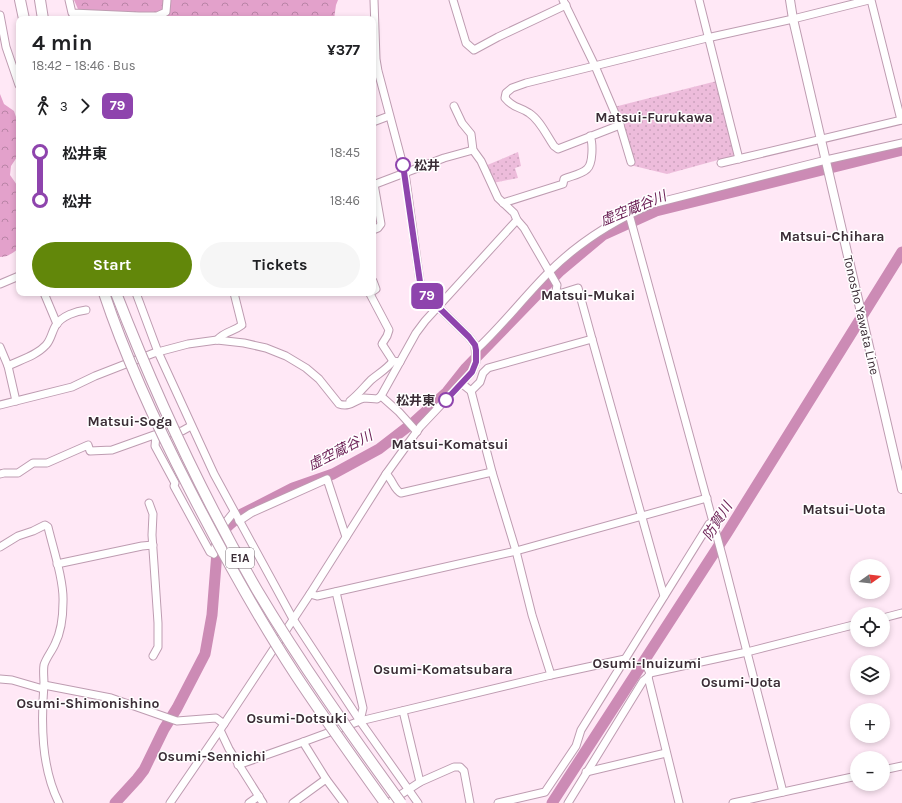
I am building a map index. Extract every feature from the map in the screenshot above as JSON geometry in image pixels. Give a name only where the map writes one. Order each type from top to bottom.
[{"type":"highway","points":[[20,0],[23,16]]},
{"type":"highway","points":[[40,0],[43,16]]},
{"type":"highway","name":"E1A","points":[[105,296],[135,373],[160,428],[212,532],[252,605],[295,674],[385,803]]},
{"type":"highway","name":"E1A","points":[[117,296],[139,353],[172,426],[217,518],[257,590],[300,659],[401,803]]},
{"type":"main road","name":"Tonosho Yawata Line","points":[[790,0],[793,19],[902,490]]},
{"type":"street","points":[[69,0],[72,13],[157,16],[166,12],[167,0]]},
{"type":"street","points":[[374,0],[374,16]]},
{"type":"street","points":[[452,0],[466,43],[474,50],[498,36],[564,3],[620,126],[631,162]]},
{"type":"street","points":[[699,0],[739,159]]},
{"type":"street","points":[[620,126],[558,149],[554,146],[537,121],[529,113],[510,104],[504,98],[506,93],[512,88],[594,66],[708,37],[793,19],[870,0],[902,120],[721,163]]},
{"type":"street","points":[[0,15],[3,48],[16,78]]},
{"type":"street","points":[[170,803],[310,594],[386,474],[417,432],[472,372],[476,362],[475,345],[469,337],[425,294],[420,282],[405,173],[376,67]]},
{"type":"street","points":[[454,106],[462,123],[471,134],[473,150],[498,198],[514,213],[517,220],[524,228],[557,285],[556,291],[562,294],[578,288],[664,596]]},
{"type":"street","points":[[376,121],[389,116]]},
{"type":"street","points":[[503,202],[563,184],[564,179],[586,171],[589,168],[592,150],[592,140],[590,136]]},
{"type":"street","points":[[476,352],[549,272],[581,245],[629,214],[652,204],[902,143]]},
{"type":"street","points":[[376,183],[444,158],[473,150]]},
{"type":"street","points":[[376,199],[381,224],[376,229]]},
{"type":"street","points":[[629,214],[707,498],[783,792]]},
{"type":"street","points":[[0,405],[72,387],[95,376],[158,352],[188,344],[217,340],[244,343],[266,348],[286,356],[306,368],[319,379],[340,404],[351,405],[364,398],[378,399],[381,396],[396,361],[416,333],[437,307],[517,220]]},
{"type":"street","points":[[0,284],[16,277]]},
{"type":"street","points":[[45,296],[57,324]]},
{"type":"street","points":[[137,296],[158,352],[191,426],[234,512],[293,619],[360,721],[418,803]]},
{"type":"street","points":[[217,340],[222,334],[236,330],[242,325],[235,296]]},
{"type":"street","points":[[371,296],[389,330],[382,344],[396,361]]},
{"type":"street","points":[[8,366],[34,354],[47,344],[57,324],[66,317],[77,311],[86,310]]},
{"type":"street","points":[[471,391],[480,382],[483,373],[488,368],[592,339]]},
{"type":"street","points":[[0,347],[8,366],[16,401]]},
{"type":"street","points":[[343,405],[356,396],[371,380],[396,361]]},
{"type":"street","points":[[461,383],[471,391],[492,472],[516,551],[532,615],[551,675]]},
{"type":"street","points":[[381,396],[399,412],[417,432]]},
{"type":"street","points":[[0,474],[18,473],[33,463],[47,463],[88,445],[90,451],[112,450],[156,435],[182,431],[191,426]]},
{"type":"street","points":[[156,435],[155,446],[176,483],[174,486],[210,552],[214,554],[217,533],[234,512]]},
{"type":"street","points":[[170,472],[186,464]]},
{"type":"street","points":[[386,474],[391,478],[397,491],[401,493],[492,472]]},
{"type":"street","points":[[239,521],[251,513],[327,479],[346,537]]},
{"type":"street","points":[[310,594],[317,596],[516,551],[707,498]]},
{"type":"street","points":[[149,503],[153,514],[153,546],[158,623],[158,648],[153,656]]},
{"type":"street","points":[[498,803],[545,792],[576,746],[581,730],[664,596],[709,524],[713,522]]},
{"type":"street","points":[[0,547],[18,536],[45,525],[48,527],[58,564],[63,602],[59,633],[44,666],[43,687],[46,768],[51,788],[59,803]]},
{"type":"street","points":[[58,564],[142,546],[153,546]]},
{"type":"street","points":[[336,592],[363,708],[360,721]]},
{"type":"street","points":[[890,616],[902,613]]},
{"type":"street","points":[[568,803],[649,673],[747,652],[850,626]]},
{"type":"street","points":[[238,765],[360,721],[551,675],[625,659]]},
{"type":"street","points":[[649,673],[666,753],[679,803]]},
{"type":"street","points":[[0,679],[111,698],[177,721],[216,718],[222,727],[229,749],[263,803]]},
{"type":"street","points":[[403,711],[420,782]]},
{"type":"street","points":[[303,742],[326,779],[344,803]]},
{"type":"street","points":[[586,772],[666,753]]},
{"type":"street","points":[[890,769],[902,766]]},
{"type":"street","points":[[388,803],[420,782],[454,767],[460,767],[464,771],[470,803]]},
{"type":"street","points":[[733,803],[850,778]]},
{"type":"street","points":[[293,803],[326,779]]},
{"type":"street","points":[[249,803],[259,796]]},
{"type":"shaded area","points":[[717,81],[736,155],[667,174],[630,165],[614,107]]},
{"type":"shaded area","points":[[518,152],[521,166],[515,168],[518,178],[493,183],[485,166]]},
{"type":"green space","points":[[74,0],[338,0],[334,16],[81,16]]},
{"type":"green space","points":[[0,94],[4,104],[14,111],[16,117],[16,158],[11,166],[10,175],[16,184],[16,250],[8,255],[0,257]]},
{"type":"waterway","name":"虚空蔵谷川","points":[[115,803],[144,770],[164,729],[177,708],[205,654],[212,615],[217,552],[221,533],[242,514],[293,488],[333,474],[379,449],[414,422],[447,392],[466,368],[560,271],[603,235],[656,211],[902,150]]},
{"type":"waterway","name":"防賀川","points":[[552,803],[727,533],[902,252]]},
{"type":"bus line","name":"79","points":[[403,165],[420,282],[425,294],[469,337],[475,345],[476,350],[476,362],[472,372],[446,400]]},
{"type":"place","name":"松井","points":[[403,165]]},
{"type":"place","name":"松井東","points":[[446,400]]},
{"type":"district","name":"Matsui-Furukawa","points":[[654,117]]},
{"type":"district","name":"Matsui-Chihara","points":[[832,236]]},
{"type":"district","name":"Matsui-Mukai","points":[[588,295]]},
{"type":"district","name":"Matsui-Soga","points":[[130,421]]},
{"type":"district","name":"Matsui-Komatsui","points":[[450,444]]},
{"type":"district","name":"Matsui-Uota","points":[[844,509]]},
{"type":"district","name":"Osumi-Inuizumi","points":[[647,663]]},
{"type":"district","name":"Osumi-Komatsubara","points":[[443,669]]},
{"type":"district","name":"Osumi-Uota","points":[[741,682]]},
{"type":"district","name":"Osumi-Shimonishino","points":[[88,703]]},
{"type":"district","name":"Osumi-Dotsuki","points":[[297,718]]},
{"type":"district","name":"Osumi-Sennichi","points":[[212,756]]}]
